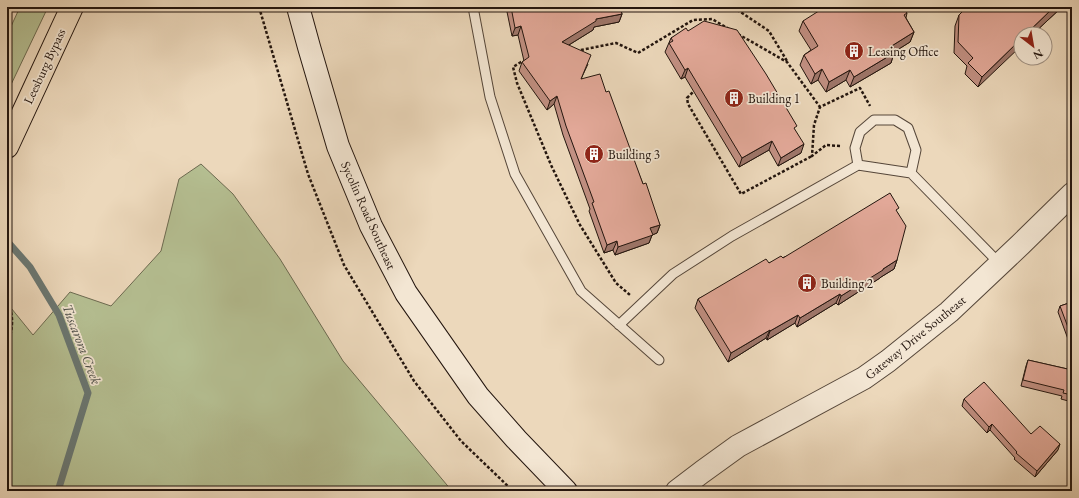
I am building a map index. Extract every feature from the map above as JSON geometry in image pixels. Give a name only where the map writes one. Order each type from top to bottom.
[{"type":"highway","name":"Leesburg Bypass","points":[[8,146],[72,7]]},
{"type":"main road","name":"Sycolin Road Southeast","points":[[298,7],[338,146],[371,226],[406,293],[478,396],[516,439],[566,491]]},
{"type":"main road","name":"Gateway Drive Southeast","points":[[677,491],[738,446],[864,378],[888,361],[949,312],[1072,194]]},
{"type":"lane","points":[[473,7],[490,97],[515,174],[581,291],[659,360]]},
{"type":"lane","points":[[858,165],[855,148],[860,132],[874,120],[895,120],[908,128],[916,150],[911,173]]},
{"type":"lane","points":[[619,325],[673,274],[732,236],[858,165],[911,173],[1000,264]]},
{"type":"path","points":[[259,7],[308,174],[344,264],[414,382],[461,441],[513,491]]},
{"type":"path","points":[[733,7],[769,31],[787,62],[820,107]]},
{"type":"path","points":[[572,52],[616,43],[638,53],[693,20],[712,19],[787,62]]},
{"type":"path","points":[[528,60],[513,67],[517,83],[550,165],[580,225],[616,283],[641,304]]},
{"type":"path","points":[[701,88],[693,92],[687,98],[688,104],[741,194],[812,156],[826,144],[855,148]]},
{"type":"path","points":[[812,156],[814,126],[820,107],[860,88],[870,106],[874,120]]},
{"type":"path","points":[[7,303],[10,307],[12,321],[7,348]]},
{"type":"green space","points":[[20,7],[48,7],[7,93],[7,35]]},
{"type":"green space","points":[[201,164],[233,194],[280,259],[343,361],[452,491],[7,491],[7,303],[33,335],[70,292],[111,306],[161,251],[179,179]]},
{"type":"building","name":"Building 3","points":[[511,7],[620,7],[622,14],[596,19],[596,21],[562,42],[591,55],[581,79],[600,74],[606,92],[609,91],[643,184],[646,183],[660,225],[650,228],[653,235],[618,247],[617,241],[607,245],[592,203],[594,202],[566,126],[557,96],[550,101],[522,62],[529,57],[521,26],[515,28]]},
{"type":"building","name":"Leasing Office","points":[[825,7],[903,7],[907,13],[904,15],[914,32],[890,47],[894,53],[854,77],[850,70],[829,82],[822,69],[815,74],[804,55],[818,46],[803,21]]},
{"type":"building","points":[[967,7],[1054,7],[1034,26],[1013,26],[1013,47],[982,77],[968,63],[973,58],[958,42],[959,15]]},
{"type":"building","name":"Building 1","points":[[704,21],[737,30],[766,74],[797,126],[794,128],[804,144],[781,158],[772,141],[742,158],[688,68],[685,70],[669,43],[673,41],[671,38],[686,28],[688,31]]},
{"type":"building","name":"Building 2","points":[[890,193],[899,208],[896,210],[906,226],[897,260],[841,296],[840,294],[800,318],[798,315],[731,353],[698,299],[766,259],[769,263],[781,256],[783,258]]},
{"type":"building","points":[[1072,302],[1072,338],[1060,306]]},
{"type":"building","points":[[1028,360],[1072,370],[1072,395],[1063,393],[1064,390],[1023,380]]},
{"type":"building","points":[[984,382],[1031,434],[1040,426],[1060,444],[1037,471],[1016,453],[1017,452],[992,424],[989,427],[964,399]]},
{"type":"building","points":[[934,488],[935,491],[918,491]]},
{"type":"waterway","name":"Tuscarora Creek","points":[[7,241],[30,267],[59,315],[88,393],[58,491]]},
{"type":"place","name":"Leasing Office","points":[[854,51]]},
{"type":"place","name":"Building 1","points":[[734,98]]},
{"type":"place","name":"Building 3","points":[[594,154]]},
{"type":"place","name":"Building 2","points":[[807,283]]}]
